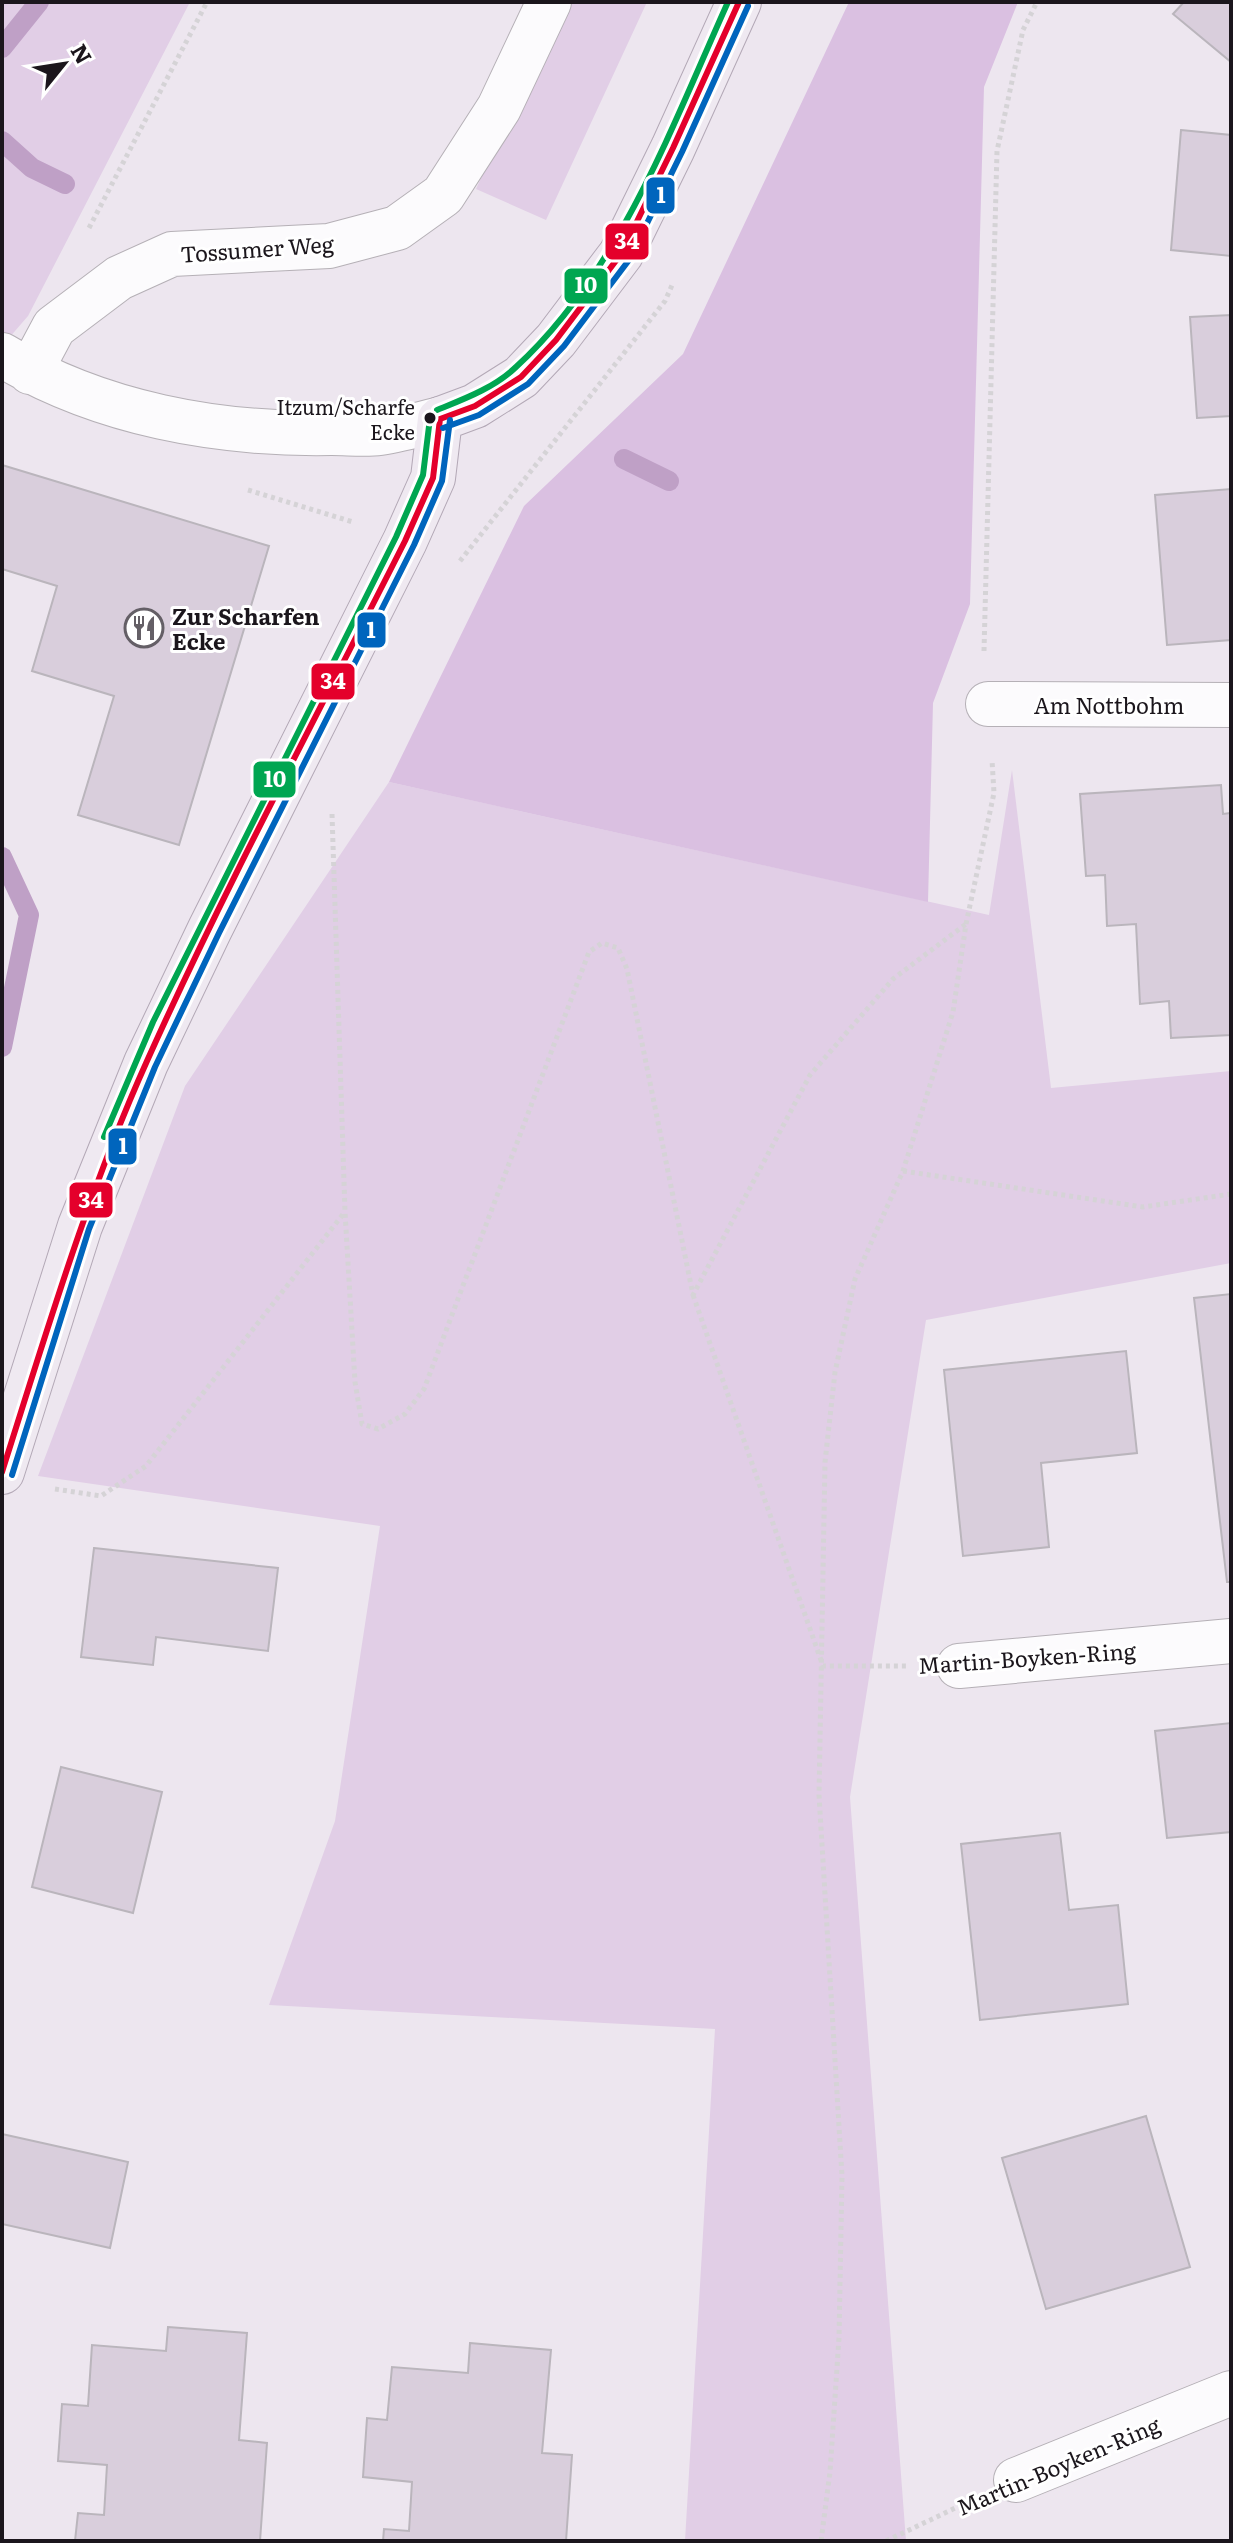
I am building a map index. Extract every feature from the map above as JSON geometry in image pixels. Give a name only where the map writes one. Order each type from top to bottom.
[{"type":"main road","points":[[2,1472],[80,1226],[119,1128],[162,1026],[405,541],[433,478],[440,419],[475,406],[521,377],[556,340],[621,254],[739,2]]},
{"type":"street","name":"Tossumer Weg","points":[[16,364],[54,327],[119,278],[172,254],[329,246],[397,228],[443,195],[499,108],[549,2]]},
{"type":"street","points":[[16,364],[103,401],[185,423],[318,434],[380,433],[440,419]]},
{"type":"street","name":"Am Nottbohm","points":[[988,704],[1231,705]]},
{"type":"street","name":"Martin-Boyken-Ring","points":[[959,1666],[1231,1641]]},
{"type":"street","name":"Martin-Boyken-Ring","points":[[1016,2480],[1231,2393]]},
{"type":"path","points":[[86,234],[207,2]]},
{"type":"path","points":[[821,2541],[830,2472],[839,2338],[842,2176],[819,1795],[825,1462],[835,1372],[855,1279],[903,1171],[953,1012],[966,924],[994,793],[983,638],[997,151],[1023,30],[1037,2]]},
{"type":"path","points":[[286,779],[333,815],[345,1212],[355,1382],[362,1424],[378,1429],[405,1414],[424,1389],[589,952],[602,943],[618,948],[627,969],[693,1295],[823,1666]]},
{"type":"path","points":[[693,1295],[810,1075],[893,979],[966,924]]},
{"type":"path","points":[[903,1171],[1143,1207],[1231,1194]]},
{"type":"path","points":[[44,1487],[101,1496],[146,1466],[345,1212]]},
{"type":"path","name":"Martin-Boyken-Ring","points":[[823,1666],[959,1666]]},
{"type":"path","name":"Martin-Boyken-Ring","points":[[886,2541],[1016,2480]]},
{"type":"shaded area","points":[[2,2],[190,2],[28,316],[2,346]]},
{"type":"shaded area","points":[[562,2],[647,2],[546,220],[476,189]]},
{"type":"shaded area","points":[[849,2],[1018,2],[984,87],[970,604],[933,703],[928,902],[389,782],[524,506],[683,354]]},
{"type":"shaded area","points":[[1012,770],[1051,1088],[1231,1071],[1231,1263],[926,1320],[850,1797],[906,2541],[685,2541],[715,2029],[269,2005],[335,1821],[380,1526],[38,1476],[185,1086],[389,782],[989,915]]},
{"type":"building","points":[[1184,2],[1231,2],[1231,62],[1173,14]]},
{"type":"building","points":[[1181,130],[1231,135],[1231,256],[1171,250]]},
{"type":"building","points":[[1231,315],[1231,416],[1197,418],[1190,317]]},
{"type":"building","name":"Zur Scharfen Ecke","points":[[2,465],[269,546],[179,845],[78,815],[114,696],[32,671],[57,586],[2,569]]},
{"type":"building","points":[[1231,489],[1231,640],[1167,645],[1155,495]]},
{"type":"building","points":[[1221,785],[1223,814],[1231,813],[1231,1035],[1171,1038],[1169,1001],[1140,1004],[1136,924],[1107,926],[1105,875],[1086,876],[1080,794]]},
{"type":"building","points":[[1231,1294],[1231,1582],[1227,1582],[1194,1298]]},
{"type":"building","points":[[1126,1351],[1137,1453],[1041,1463],[1049,1547],[963,1556],[944,1370]]},
{"type":"building","points":[[94,1548],[278,1568],[268,1651],[156,1637],[153,1665],[81,1657]]},
{"type":"building","points":[[1231,1723],[1231,1832],[1167,1838],[1155,1731]]},
{"type":"building","points":[[61,1767],[162,1792],[133,1913],[32,1887]]},
{"type":"building","points":[[1060,1833],[1069,1910],[1118,1905],[1128,2004],[980,2020],[961,1844]]},
{"type":"building","points":[[1146,2116],[1190,2267],[1046,2309],[1002,2158]]},
{"type":"building","points":[[2,2134],[128,2162],[110,2248],[2,2224]]},
{"type":"building","points":[[168,2327],[247,2333],[239,2440],[267,2443],[260,2541],[75,2541],[78,2513],[104,2515],[107,2465],[58,2461],[62,2404],[88,2406],[92,2345],[166,2351]]},
{"type":"building","points":[[470,2343],[551,2350],[542,2453],[572,2455],[566,2541],[383,2541],[384,2529],[409,2531],[412,2482],[363,2477],[367,2418],[387,2420],[392,2367],[468,2373]]},
{"type":"waterway","points":[[2,48],[39,2]]},
{"type":"waterway","points":[[2,141],[32,168],[65,184]]},
{"type":"waterway","points":[[624,459],[669,481]]},
{"type":"waterway","points":[[2,857],[29,915],[2,1047]]},
{"type":"transit line","name":"10","points":[[437,410],[478,392],[516,367],[585,288],[640,196],[728,2]]},
{"type":"transit line","name":"34","points":[[440,419],[475,406],[521,377],[556,340],[621,254],[739,2]]},
{"type":"transit line","name":"1","points":[[443,428],[479,415],[528,384],[564,346],[629,260],[748,6]]},
{"type":"transit line","name":"10","points":[[104,1137],[153,1022],[396,537],[423,475],[430,418]]},
{"type":"transit line","name":"34","points":[[2,1472],[68,1265],[125,1111],[208,930],[405,541],[433,478],[440,419]]},
{"type":"transit line","name":"1","points":[[12,1475],[89,1229],[155,1067],[414,545],[442,481],[450,420]]},
{"type":"place","name":"Itzum/Scharfe Ecke","points":[[430,418]]},
{"type":"place","name":"Zur Scharfen Ecke","points":[[144,628]]}]
